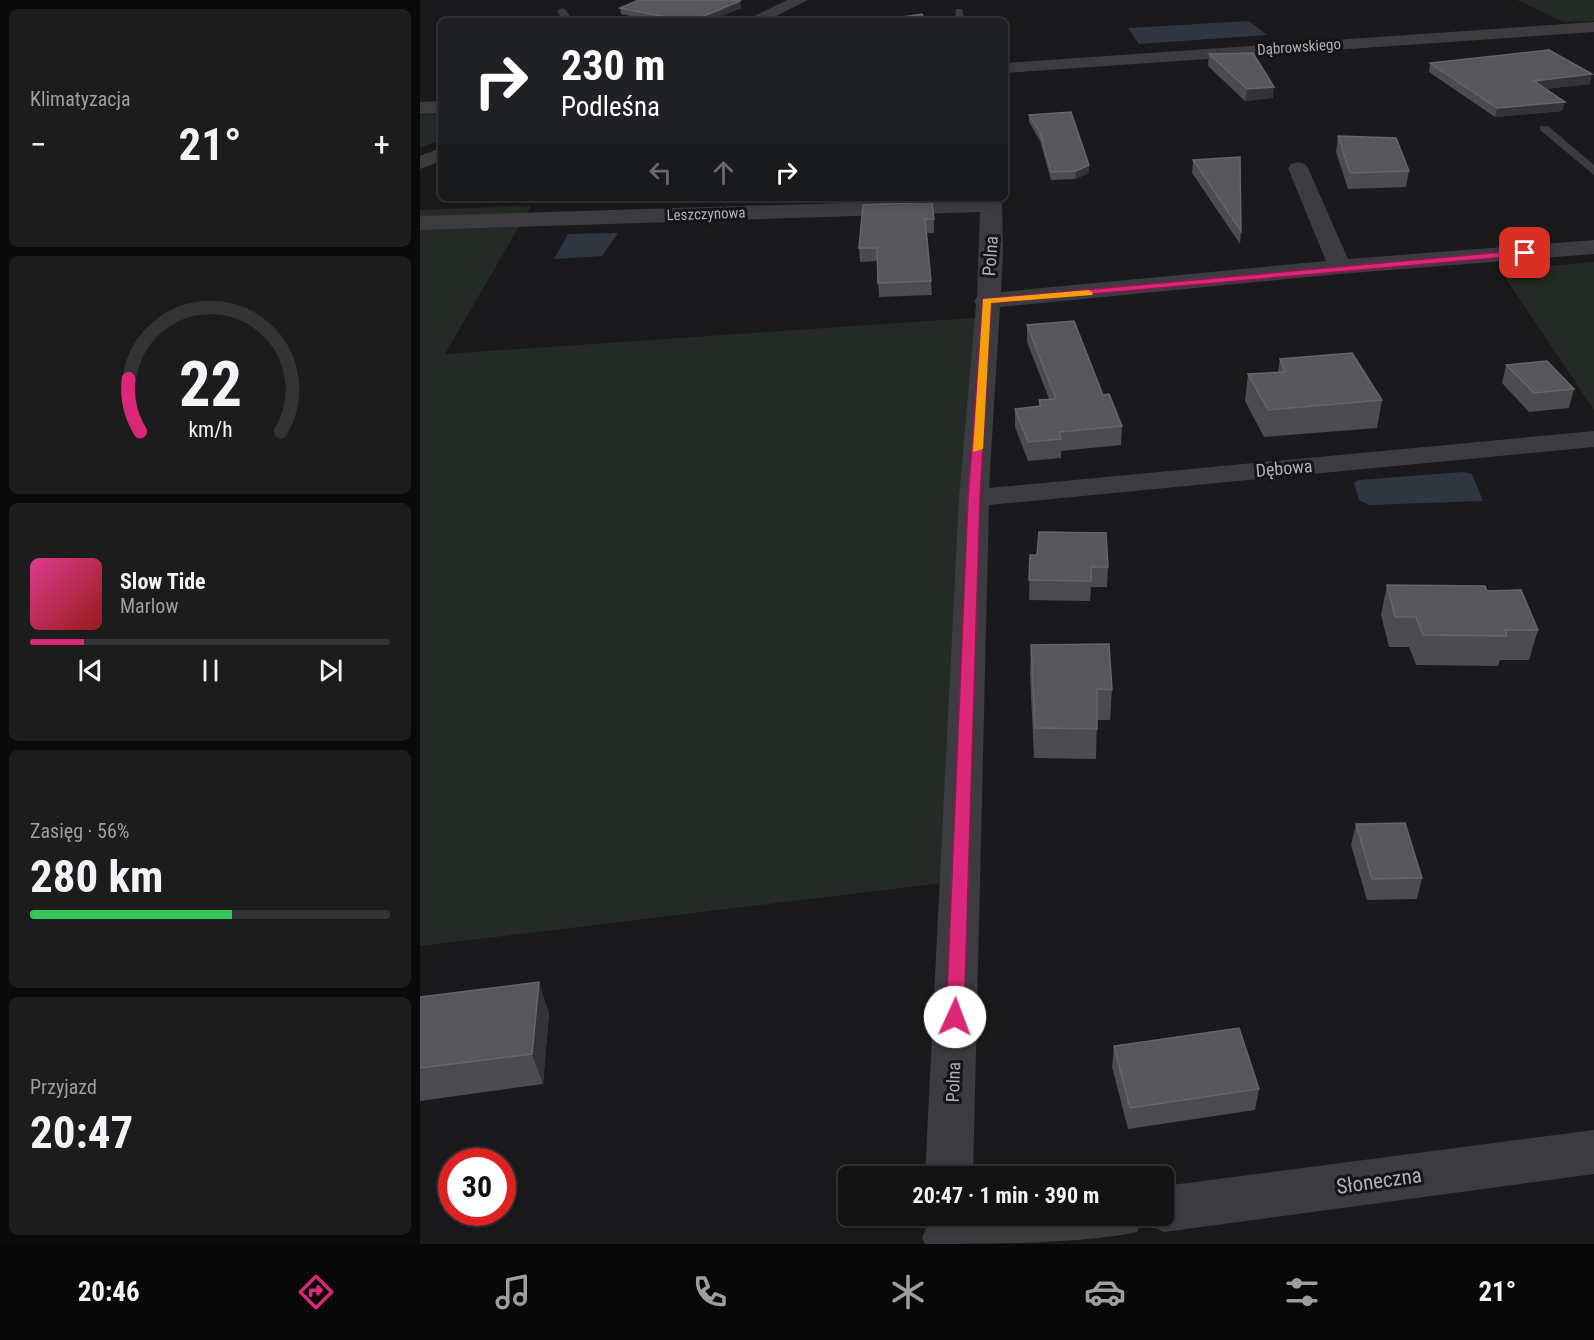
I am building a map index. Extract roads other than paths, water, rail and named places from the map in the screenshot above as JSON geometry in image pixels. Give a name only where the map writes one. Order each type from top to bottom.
[{"type":"street","points":[[759,18],[800,0]]},
{"type":"street","name":"Dąbrowskiego","points":[[1008,68],[1594,27]]},
{"type":"street","points":[[420,108],[438,107]]},
{"type":"street","points":[[420,163],[438,155]]},
{"type":"street","points":[[1298,168],[1341,267]]},
{"type":"street","name":"Leszczynowa","points":[[420,223],[992,202]]},
{"type":"street","name":"Polna","points":[[949,1166],[974,498],[986,301],[992,253],[992,202]]},
{"type":"street","points":[[986,301],[1341,267],[1594,247]]},
{"type":"street","name":"Dębowa","points":[[974,498],[1594,439]]},
{"type":"street","name":"Słoneczna","points":[[1174,1208],[1594,1152]]},
{"type":"street","points":[[947,1232],[1008,1226]]},
{"type":"lane","points":[[562,11],[566,18]]},
{"type":"lane","points":[[1544,128],[1594,171]]}]
